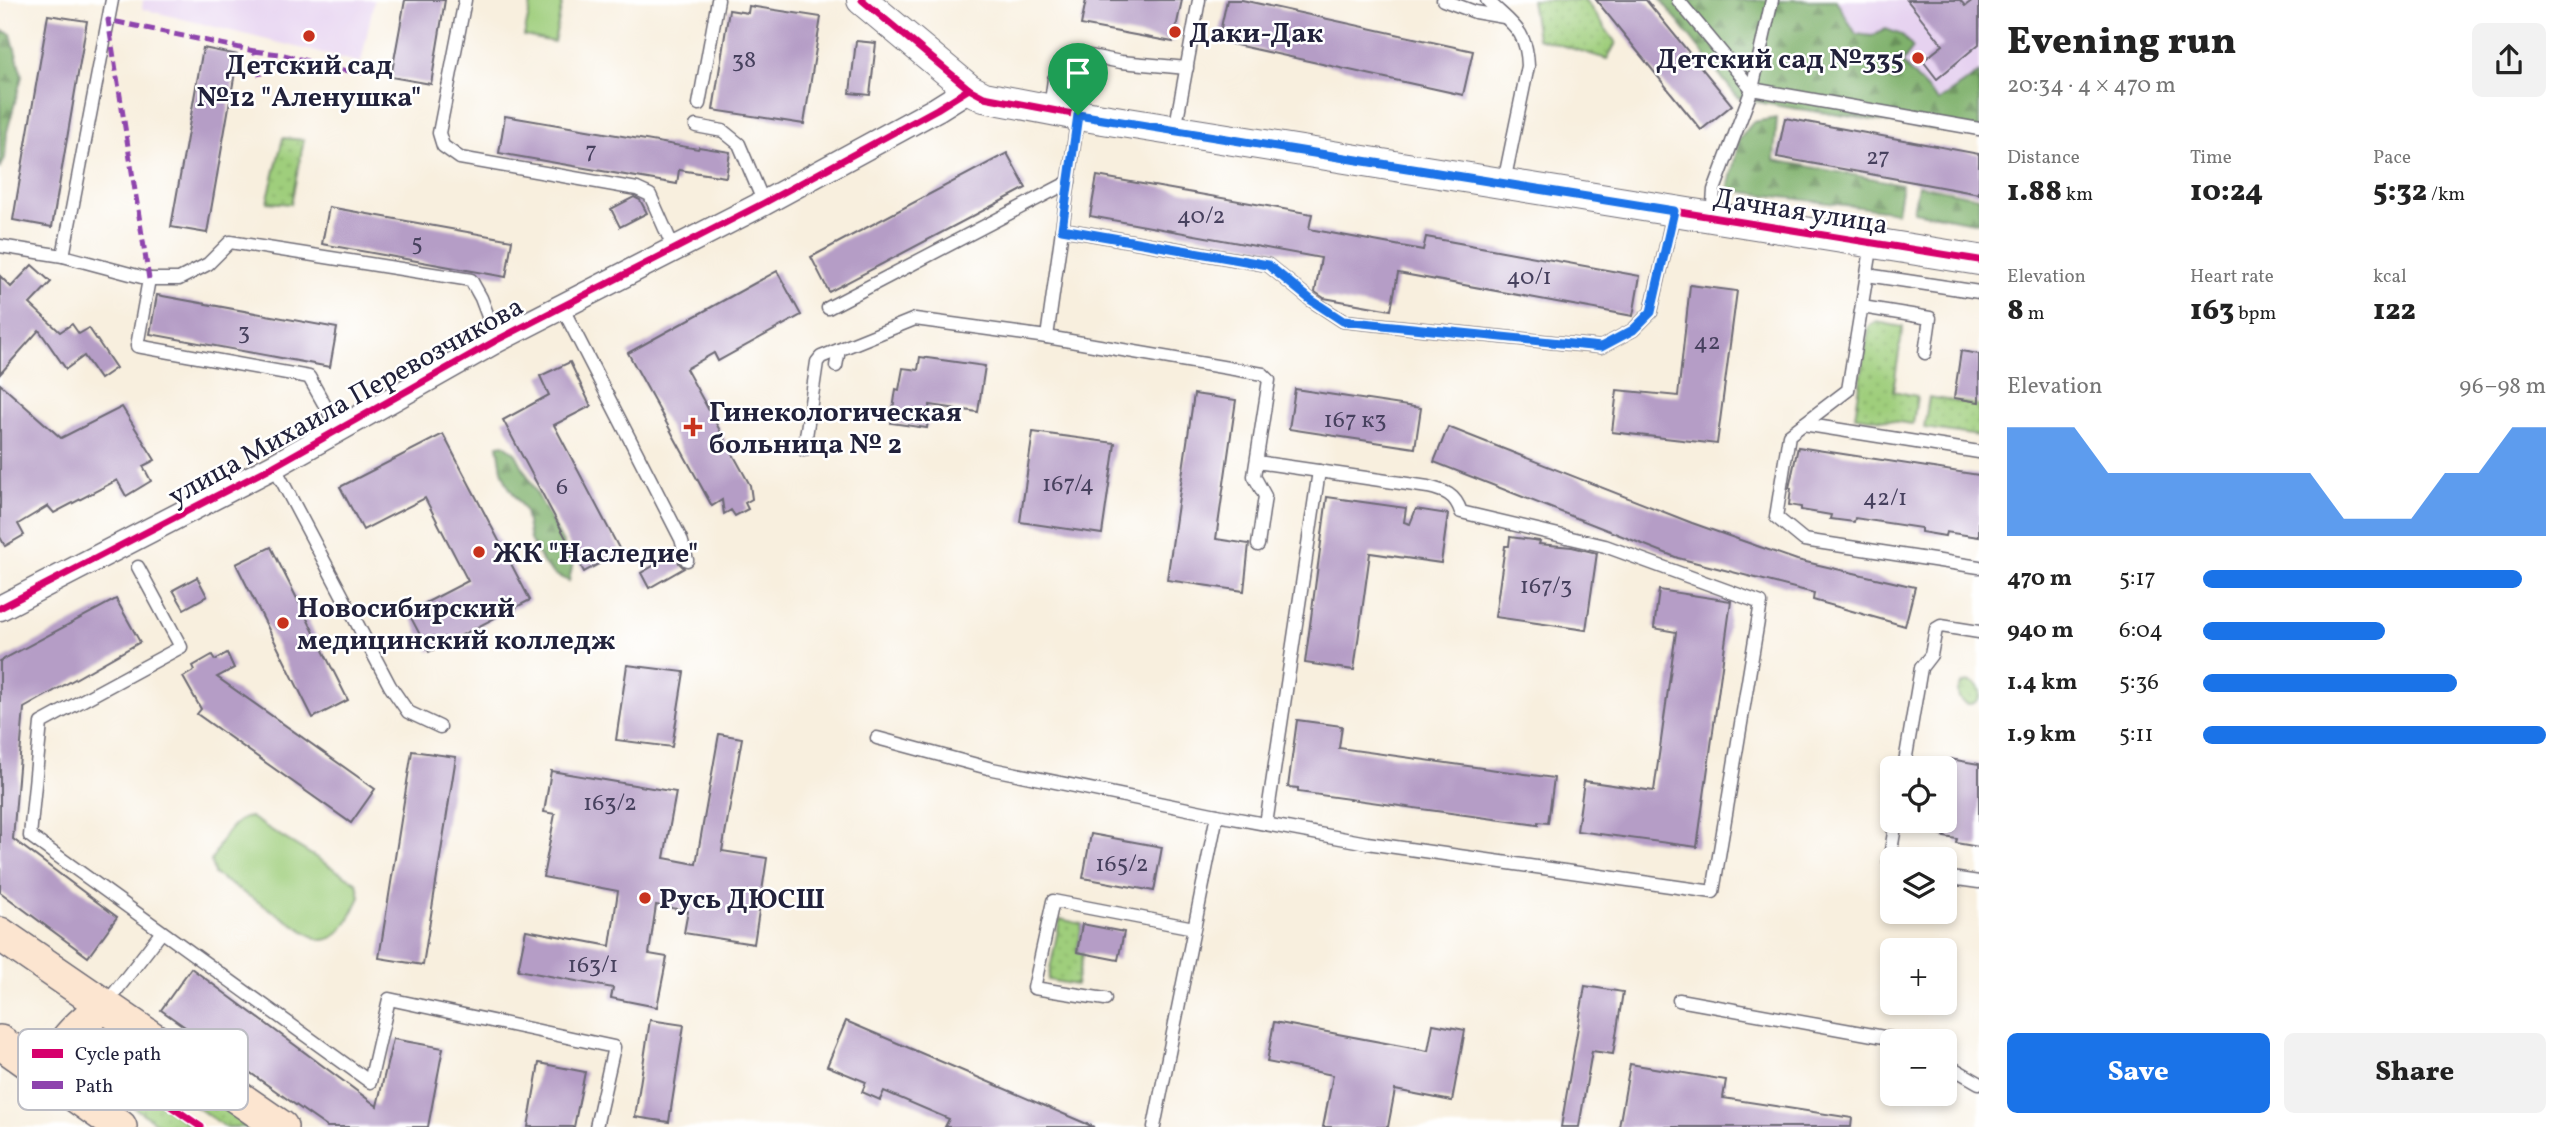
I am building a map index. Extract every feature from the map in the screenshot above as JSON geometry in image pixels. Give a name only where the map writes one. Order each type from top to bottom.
[{"type":"main road","points":[[0,934],[137,1029]]},
{"type":"main road","points":[[77,1029],[103,1006]]},
{"type":"main road","points":[[0,1042],[18,1055]]},
{"type":"main road","points":[[248,1105],[281,1127]]},
{"type":"main road","points":[[95,1110],[120,1127]]},
{"type":"street","name":"Дачная улица","points":[[862,0],[969,89],[984,97],[1979,259]]},
{"type":"street","name":"улица Михаила Перевозчикова","points":[[0,608],[274,466],[498,340],[764,203],[969,89]]},
{"type":"lane","points":[[63,256],[112,0]]},
{"type":"lane","points":[[465,0],[439,133],[443,146],[460,158],[644,192],[650,195],[674,249]]},
{"type":"lane","points":[[699,104],[718,0]]},
{"type":"lane","points":[[1175,130],[1199,0]]},
{"type":"lane","points":[[1443,0],[1475,12],[1504,17]]},
{"type":"lane","points":[[1488,0],[1518,28],[1527,47],[1528,66],[1504,182]]},
{"type":"lane","points":[[1678,0],[1752,89],[1979,129]]},
{"type":"lane","points":[[1712,217],[1714,190],[1752,89],[1772,0]]},
{"type":"lane","points":[[1047,337],[1069,183],[1064,112],[1054,79],[1069,57],[1085,55],[1121,62],[1187,68]]},
{"type":"lane","points":[[696,126],[723,131],[739,144],[764,203]]},
{"type":"lane","points":[[828,308],[1069,183]]},
{"type":"lane","points":[[1062,229],[1268,265],[1311,300],[1343,321],[1601,347],[1633,330],[1651,312],[1674,211]]},
{"type":"lane","points":[[0,246],[63,256],[149,279],[179,279],[208,264],[230,242],[471,280],[498,340]]},
{"type":"lane","points":[[1872,243],[1848,390],[1788,438],[1777,520],[1802,540],[1979,567]]},
{"type":"lane","points":[[1867,275],[1979,292]]},
{"type":"lane","points":[[149,279],[137,346],[309,377],[338,429]]},
{"type":"lane","points":[[562,307],[681,540],[687,560]]},
{"type":"lane","points":[[1862,307],[1930,318],[1925,353]]},
{"type":"lane","points":[[804,450],[817,362],[821,357],[915,319],[1047,337],[1263,374],[1269,380],[1256,462],[1255,479],[1265,496],[1258,545]]},
{"type":"lane","points":[[836,366],[839,349]]},
{"type":"lane","points":[[1803,424],[1979,452]]},
{"type":"lane","points":[[877,738],[992,769],[1367,843],[1713,892],[1761,603],[1605,546],[1461,512],[1457,500],[1447,492],[1256,462]]},
{"type":"lane","points":[[274,466],[390,686],[408,712],[440,727]]},
{"type":"lane","points":[[1266,824],[1318,471]]},
{"type":"lane","points":[[138,567],[181,647],[40,723],[30,836],[369,1082],[389,999],[614,1047],[596,1127]]},
{"type":"lane","points":[[1906,756],[1921,668],[1931,655],[1936,629],[1941,626],[1979,632]]},
{"type":"lane","points":[[1154,1127],[1217,815]]},
{"type":"lane","points":[[1957,879],[1979,882]]},
{"type":"lane","points":[[1105,999],[1034,988],[1053,901],[1194,928]]},
{"type":"lane","points":[[103,1006],[161,933]]},
{"type":"lane","points":[[1679,1000],[1880,1036]]},
{"type":"lane","points":[[1957,1070],[1979,1083]]},
{"type":"shaded area","name":"Детский сад №12 \"Аленушка\"","points":[[143,0],[374,0],[361,63],[142,9]]},
{"type":"shaded area","name":"Детский сад №335","points":[[1819,0],[1979,0],[1979,118],[1898,103]]},
{"type":"green space","points":[[532,0],[563,0],[554,42],[524,36]]},
{"type":"green space","points":[[1531,0],[1585,0],[1616,43],[1607,59],[1537,38]]},
{"type":"green space","points":[[1661,0],[1836,0],[1856,34],[1872,36],[1886,29],[1902,35],[1913,48],[1902,63],[1938,101],[1979,73],[1979,136],[1738,98]]},
{"type":"green space","points":[[3,31],[11,34],[22,76],[7,132],[5,158],[0,169],[0,41]]},
{"type":"green space","points":[[1777,118],[1774,160],[1902,184],[1897,212],[1728,190],[1739,140],[1753,122]]},
{"type":"green space","points":[[283,138],[304,140],[291,204],[267,202]]},
{"type":"green space","points":[[1918,185],[1979,197],[1979,223],[1913,211]]},
{"type":"green space","points":[[1877,322],[1903,327],[1893,391],[1917,396],[1913,424],[1855,416],[1869,327]]},
{"type":"green space","points":[[1929,397],[1979,405],[1979,436],[1924,428]]},
{"type":"green space","points":[[504,444],[516,454],[573,562],[569,581],[555,575],[545,566],[530,540],[525,511],[507,484],[502,470],[498,445]]},
{"type":"green space","points":[[1969,682],[1977,685],[1977,701],[1969,704],[1961,701],[1958,693],[1961,685]]},
{"type":"green space","points":[[250,817],[357,883],[360,897],[344,927],[332,938],[317,939],[214,874],[211,861],[222,840],[237,822]]},
{"type":"green space","points":[[1060,919],[1082,924],[1077,951],[1083,953],[1076,985],[1048,980]]},
{"type":"green space","points":[[101,1018],[117,1029],[94,1029]]},
{"type":"green space","points":[[138,1110],[169,1110],[193,1127],[162,1127]]},
{"type":"green space","points":[[201,1110],[232,1110],[256,1127],[225,1127]]},
{"type":"building","points":[[405,0],[445,0],[431,84],[391,77]]},
{"type":"building","points":[[1086,0],[1182,0],[1173,42],[1081,25]]},
{"type":"building","points":[[1227,0],[1242,0],[1473,51],[1463,95],[1218,41]]},
{"type":"building","points":[[1596,0],[1646,0],[1732,105],[1701,130]]},
{"type":"building","points":[[1907,0],[1960,0],[1965,6],[1973,0],[1979,0],[1979,44],[1937,79],[1923,61],[1943,45]]},
{"type":"building","points":[[749,6],[821,17],[804,124],[713,110],[729,10],[748,13]]},
{"type":"building","points":[[48,15],[87,21],[52,227],[13,220]]},
{"type":"building","points":[[856,41],[876,43],[870,95],[850,93]]},
{"type":"building","points":[[203,48],[238,55],[207,233],[171,227]]},
{"type":"building","points":[[505,116],[730,152],[726,177],[679,170],[677,184],[499,153]]},
{"type":"building","points":[[1785,118],[1979,154],[1979,194],[1777,157]]},
{"type":"building","points":[[1007,153],[1026,188],[829,292],[811,257]]},
{"type":"building","points":[[1097,176],[1312,214],[1309,229],[1423,250],[1426,237],[1640,276],[1633,316],[1398,273],[1391,310],[1324,298],[1315,292],[1321,258],[1090,216]]},
{"type":"building","points":[[634,197],[640,200],[647,213],[620,227],[611,209]]},
{"type":"building","points":[[329,207],[512,240],[506,277],[322,244]]},
{"type":"building","points":[[32,265],[51,282],[30,304],[60,332],[72,324],[79,334],[89,328],[116,368],[100,379],[84,356],[66,369],[39,330],[0,374],[0,276],[11,287]]},
{"type":"building","name":"Гинекологическая больница № 2","points":[[777,271],[801,315],[718,361],[714,353],[686,369],[750,485],[752,499],[745,503],[748,509],[735,516],[731,510],[724,514],[722,500],[712,506],[628,353]]},
{"type":"building","points":[[1690,285],[1737,291],[1717,444],[1612,432],[1617,390],[1678,396]]},
{"type":"building","points":[[157,295],[337,328],[330,367],[150,334]]},
{"type":"building","points":[[1961,351],[1979,354],[1979,402],[1954,398]]},
{"type":"building","points":[[920,357],[985,366],[978,412],[930,405],[927,428],[891,423],[896,389],[899,390],[903,368],[918,370]]},
{"type":"building","points":[[570,362],[591,406],[554,425],[621,552],[584,572],[503,420],[549,395],[540,376]]},
{"type":"building","points":[[0,384],[61,438],[122,407],[155,460],[143,466],[151,481],[126,496],[117,480],[54,513],[48,506],[18,524],[24,535],[5,546],[0,537]]},
{"type":"building","points":[[1295,389],[1421,408],[1415,448],[1289,429]]},
{"type":"building","points":[[1194,394],[1236,400],[1216,539],[1249,544],[1244,591],[1167,580]]},
{"type":"building","points":[[1448,427],[1692,523],[1797,560],[1915,587],[1905,626],[1813,600],[1814,593],[1678,558],[1434,462]]},
{"type":"building","points":[[1033,432],[1115,443],[1102,534],[1020,522]]},
{"type":"building","name":"ЖК \"Наследие\"","points":[[443,434],[530,600],[429,652],[408,612],[468,581],[425,498],[363,530],[340,487]]},
{"type":"building","points":[[1798,447],[1979,475],[1979,537],[1946,532],[1945,536],[1921,532],[1921,528],[1855,518],[1854,522],[1830,519],[1831,515],[1789,505],[1789,488]]},
{"type":"building","points":[[1327,497],[1406,508],[1404,522],[1410,524],[1416,509],[1448,514],[1441,563],[1370,553],[1354,670],[1305,663]]},
{"type":"building","points":[[1510,537],[1597,553],[1586,630],[1495,617],[1505,546],[1509,546]]},
{"type":"building","points":[[271,547],[348,700],[313,718],[236,564]]},
{"type":"building","points":[[676,553],[684,568],[649,588],[641,573]]},
{"type":"building","points":[[197,577],[207,596],[184,609],[173,590]]},
{"type":"building","points":[[1659,590],[1731,601],[1697,847],[1577,831],[1584,781],[1654,791],[1676,632],[1654,628]]},
{"type":"building","points":[[116,599],[140,642],[24,708],[13,839],[117,917],[88,957],[0,892],[0,661]]},
{"type":"building","points":[[227,653],[234,668],[217,677],[375,789],[351,823],[197,714],[201,709],[183,677],[195,670],[193,666],[212,655],[215,660]]},
{"type":"building","points":[[627,665],[684,672],[672,747],[616,740]]},
{"type":"building","points":[[1297,720],[1342,726],[1339,748],[1554,778],[1548,823],[1538,822],[1538,825],[1298,792],[1298,788],[1288,787]]},
{"type":"building","points":[[719,734],[742,738],[722,851],[767,858],[754,944],[684,933],[688,911],[656,905],[649,954],[667,957],[657,1007],[611,998],[613,988],[518,970],[526,930],[610,946],[618,891],[543,877],[555,814],[544,812],[551,771],[676,792],[664,858],[696,864]]},
{"type":"building","points":[[412,751],[456,757],[423,965],[379,958]]},
{"type":"building","points":[[1957,760],[1979,764],[1979,847],[1956,843],[1957,839],[1944,837],[1945,835],[1932,833],[1957,833]]},
{"type":"building","points":[[1091,834],[1162,847],[1154,891],[1083,878]]},
{"type":"building","points":[[1082,924],[1124,932],[1118,960],[1077,952]]},
{"type":"building","points":[[191,968],[377,1106],[393,1039],[443,1048],[428,1127],[327,1127],[248,1071],[248,1029],[188,1029],[161,1010]]},
{"type":"building","points":[[1585,986],[1623,992],[1613,1054],[1592,1051],[1579,1127],[1561,1127]]},
{"type":"building","points":[[650,1020],[684,1025],[669,1122],[635,1117]]},
{"type":"building","points":[[846,1021],[1094,1127],[945,1127],[949,1119],[884,1091],[880,1100],[862,1092],[866,1082],[827,1066]]},
{"type":"building","points":[[1274,1022],[1428,1051],[1433,1024],[1465,1030],[1452,1101],[1395,1090],[1388,1127],[1323,1127],[1333,1075],[1267,1062]]},
{"type":"building","points":[[539,1063],[585,1072],[574,1127],[528,1127]]},
{"type":"building","points":[[1630,1064],[1726,1080],[1723,1098],[1852,1118],[1851,1127],[1619,1127]]},
{"type":"marked path","points":[[149,279],[108,20],[254,51],[260,76]]},
{"type":"marked path","points":[[254,51],[368,73]]},
{"type":"cycle path","points":[[862,0],[969,89],[984,97],[1078,115],[1979,260]]},
{"type":"cycle path","points":[[0,608],[274,466],[497,340],[764,203],[969,89]]},
{"type":"cycle path","points":[[176,1110],[201,1127]]},
{"type":"place","name":"Даки-Дак","points":[[1175,32]]},
{"type":"place","name":"Детский сад №12 \"Аленушка\"","points":[[309,36]]},
{"type":"place","name":"Детский сад №335","points":[[1918,58]]},
{"type":"place","name":"Гинекологическая больница № 2","points":[[693,427]]},
{"type":"place","name":"ЖК \"Наследие\"","points":[[479,552]]},
{"type":"place","name":"Новосибирский медицинский колледж","points":[[283,623]]},
{"type":"place","name":"Русь ДЮСШ","points":[[645,898]]},
{"type":"route","points":[[1078,115],[1674,211],[1651,312],[1633,330],[1601,347],[1343,321],[1311,300],[1268,265],[1062,229],[1078,115]]}]
